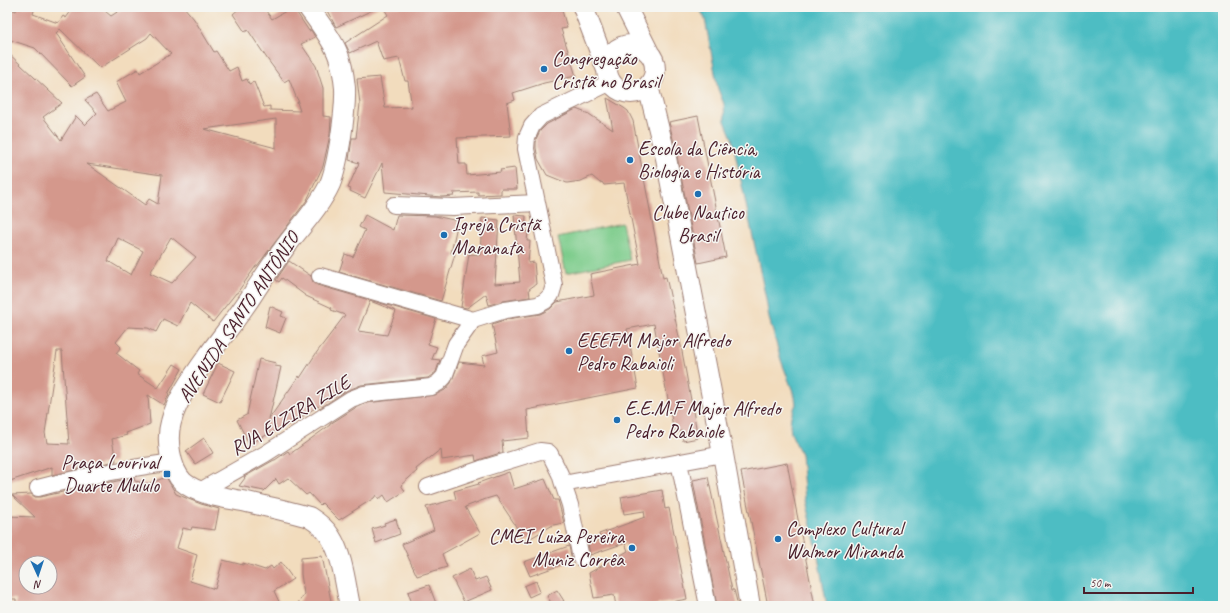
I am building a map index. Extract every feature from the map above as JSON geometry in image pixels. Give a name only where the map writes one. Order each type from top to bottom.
[{"type":"street","name":"AVENIDA SANTO ANTÔNIO","points":[[308,7],[329,37],[337,52],[341,64],[345,89],[340,140],[335,168],[330,183],[323,196],[282,251],[190,382],[170,422],[169,441],[172,462],[176,473],[183,481],[200,491],[302,514],[320,525],[336,546],[350,606]]},
{"type":"street","points":[[584,7],[609,76],[619,89],[629,93],[639,91],[648,86],[654,77],[655,70],[654,62],[626,7]]},
{"type":"street","points":[[609,76],[609,61],[611,56],[622,47],[637,46],[649,53]]},
{"type":"street","points":[[320,276],[473,320],[505,310],[545,302],[551,295],[554,285],[526,148],[527,137],[532,126],[542,116],[609,76]]},
{"type":"street","points":[[648,86],[666,158],[723,454],[750,606]]},
{"type":"street","points":[[394,205],[453,207],[537,203]]},
{"type":"street","name":"RUA ELZIRA ZILE","points":[[200,491],[265,454],[351,399],[364,394],[431,387],[438,383],[444,377],[456,344],[473,320]]},
{"type":"street","points":[[428,487],[481,469],[536,452],[544,451],[550,454],[564,484],[581,558]]},
{"type":"street","points":[[564,484],[723,454]]},
{"type":"street","points":[[38,488],[127,469],[172,462]]},
{"type":"street","points":[[679,462],[708,606]]},
{"type":"green space","points":[[622,223],[630,260],[566,273],[558,237]]},
{"type":"water","points":[[699,7],[1223,7],[1223,606],[827,606],[816,546],[805,500],[801,454],[791,433],[791,416],[796,404],[795,397],[781,360],[769,318],[732,138],[725,121],[724,104],[718,89],[705,19]]},
{"type":"building","points":[[17,7],[35,7],[33,14],[58,23],[63,16],[66,18],[74,7],[100,7],[111,16],[125,7],[184,7],[194,19],[214,52],[216,51],[229,71],[237,67],[242,81],[247,79],[249,84],[254,82],[264,107],[270,106],[270,110],[300,111],[297,102],[299,102],[289,79],[284,82],[248,30],[245,32],[233,14],[241,7],[263,7],[272,19],[293,7],[309,31],[311,30],[315,37],[301,44],[316,66],[323,88],[323,116],[331,117],[330,135],[323,166],[307,200],[237,293],[213,322],[190,303],[178,326],[163,319],[156,332],[148,328],[128,327],[116,342],[121,347],[116,353],[139,371],[137,374],[158,388],[174,364],[182,369],[168,394],[164,405],[148,395],[150,424],[126,433],[127,435],[112,439],[116,461],[52,475],[52,467],[7,482],[7,52],[62,103],[43,117],[61,140],[76,116],[85,125],[97,113],[85,100],[96,94],[108,111],[126,102],[116,82],[138,69],[140,73],[171,54],[151,33],[147,38],[100,68],[60,29],[56,33],[85,77],[72,86],[35,48],[7,39],[7,8],[16,11]],"holes":[[[276,119],[276,148],[204,129]],[[87,164],[162,175],[158,204],[149,199],[145,205]],[[171,237],[196,257],[172,283],[150,273]],[[118,238],[143,251],[131,275],[108,261]],[[57,351],[62,351],[69,444],[47,443],[45,433]]]},
{"type":"building","points":[[325,7],[379,7],[336,27]]},
{"type":"building","points":[[383,7],[561,7],[567,28],[561,29],[576,76],[544,83],[513,93],[515,100],[507,103],[511,136],[457,138],[459,164],[466,164],[467,175],[501,172],[500,170],[515,168],[517,189],[501,189],[501,194],[478,195],[478,192],[453,193],[454,196],[441,197],[385,192],[382,163],[365,198],[350,191],[351,189],[348,188],[359,163],[349,160],[352,138],[356,138],[360,104],[357,79],[380,77],[385,108],[412,107],[408,81],[405,81],[399,58],[383,61],[376,41],[350,53],[345,43],[388,15]]},
{"type":"building","points":[[607,98],[628,111],[633,121],[663,278],[666,277],[668,286],[698,438],[683,441],[682,431],[674,432],[654,324],[627,329],[638,388],[527,410],[529,438],[502,441],[503,452],[476,461],[475,455],[442,460],[441,449],[416,469],[417,471],[401,485],[405,491],[388,502],[384,495],[379,499],[376,495],[374,498],[339,520],[322,503],[320,505],[309,493],[306,495],[288,478],[279,484],[276,479],[264,491],[239,486],[245,478],[244,477],[288,451],[290,454],[330,424],[355,408],[366,403],[435,395],[445,390],[451,383],[459,362],[484,365],[482,356],[498,352],[492,324],[507,319],[540,314],[550,309],[557,302],[594,295],[590,274],[640,264],[624,183],[604,185],[592,176],[581,181],[567,183],[547,175],[538,159],[536,139],[540,131],[547,124],[576,109],[589,114],[613,130]]},
{"type":"building","name":"Clube Nautico Brasil","points":[[698,116],[726,257],[698,263],[669,122]]},
{"type":"building","points":[[365,215],[393,230],[397,215],[435,216],[458,221],[451,253],[455,254],[441,301],[339,272],[345,254],[353,257],[365,230],[359,227]]},
{"type":"building","points":[[514,215],[526,216],[525,231],[528,232],[527,241],[530,241],[528,263],[534,262],[536,284],[529,289],[530,297],[503,301],[489,305],[486,294],[467,308],[461,307],[469,254],[480,255],[482,218],[499,220],[495,284],[520,282]]},
{"type":"building","points":[[289,261],[311,276],[313,282],[317,285],[436,319],[428,344],[437,347],[432,359],[440,360],[436,372],[428,378],[361,385],[346,391],[320,408],[318,406],[300,418],[249,444],[237,420],[248,414],[259,359],[276,363],[275,366],[281,367],[269,419],[345,315],[331,310],[332,308],[306,296],[282,278],[279,282],[276,280]],"holes":[[[370,301],[396,311],[387,335],[358,331]]]},
{"type":"building","points":[[270,306],[283,312],[281,316],[286,318],[280,333],[265,327]]},
{"type":"building","points":[[218,363],[235,371],[220,402],[203,394]]},
{"type":"building","points":[[204,438],[213,453],[195,464],[186,451]]},
{"type":"building","name":"Complexo Cultural Walmor Miranda","points":[[787,463],[815,606],[768,606],[741,472]]},
{"type":"building","points":[[509,472],[514,489],[545,479],[554,500],[558,500],[564,523],[553,525],[524,542],[514,523],[496,496],[486,499],[465,507],[480,533],[442,554],[447,567],[417,576],[402,544],[434,530],[426,507],[456,499],[454,491],[479,484],[478,483]]},
{"type":"building","points":[[166,477],[176,494],[201,504],[219,509],[215,530],[192,527],[191,530],[183,528],[177,548],[197,555],[190,581],[215,589],[223,560],[243,565],[243,563],[265,570],[271,566],[273,569],[281,562],[293,579],[274,591],[281,606],[16,606],[16,599],[7,599],[7,546],[10,532],[7,532],[7,516],[35,517],[12,495],[31,494],[35,497],[40,497],[134,478],[135,481],[148,484]]},
{"type":"building","points":[[708,477],[732,590],[734,590],[738,606],[717,606],[693,481]]},
{"type":"building","name":"CMEI Luíza Pereira Muniz Corrêa","points":[[662,490],[665,509],[669,508],[687,599],[650,606],[616,606],[614,595],[594,598],[589,573],[628,551],[625,543],[590,555],[588,543],[601,540],[599,534],[645,517],[644,511],[624,514],[621,497]]},
{"type":"building","points":[[396,519],[400,534],[376,543],[372,529],[385,525],[384,523]]},
{"type":"building","points":[[569,546],[572,561],[530,576],[524,562]]},
{"type":"building","points":[[322,556],[332,606],[296,606],[304,594],[301,574],[301,558]]},
{"type":"building","points":[[470,569],[475,581],[486,577],[492,590],[464,602],[452,578]]},
{"type":"building","points":[[536,581],[540,592],[529,597],[524,586]]},
{"type":"building","points":[[429,585],[437,606],[413,606],[408,592]]},
{"type":"building","points":[[557,590],[564,601],[553,606],[547,596]]},
{"type":"place","name":"Congregação Cristã no Brasil","points":[[544,69]]},
{"type":"place","name":"Escola da Ciência, Biologia e História","points":[[630,160]]},
{"type":"place","name":"Clube Nautico Brasil","points":[[698,194]]},
{"type":"place","name":"Igreja Cristã Maranata","points":[[444,235]]},
{"type":"place","name":"EEEFM Major Alfredo Pedro Rabaioli","points":[[569,351]]},
{"type":"place","name":"E.E.M.F Major Alfredo Pedro Rabaiole","points":[[617,420]]},
{"type":"place","name":"Praça Lourival Duarte Mululo","points":[[167,474]]},
{"type":"place","name":"Complexo Cultural Walmor Miranda","points":[[778,539]]},
{"type":"place","name":"CMEI Luíza Pereira Muniz Corrêa","points":[[632,548]]}]
